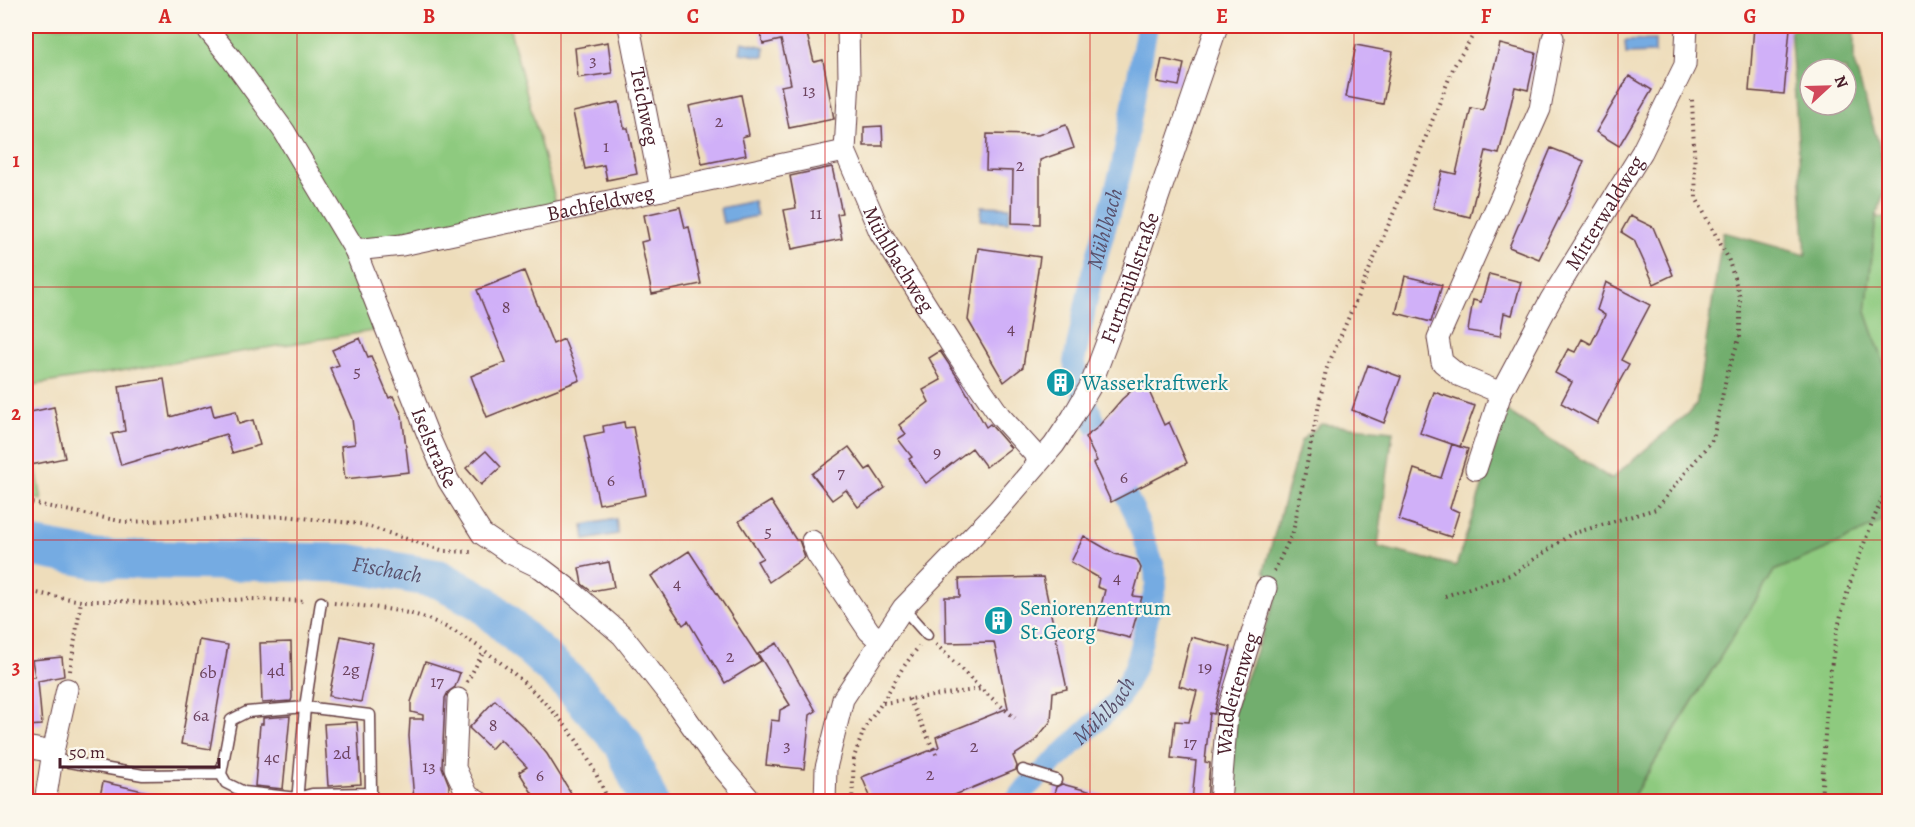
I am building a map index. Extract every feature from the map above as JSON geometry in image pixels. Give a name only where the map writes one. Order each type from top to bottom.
[{"type":"street","name":"Iselstraße","points":[[205,26],[284,131],[355,250],[448,480],[482,534],[510,553],[540,568],[570,590],[622,635],[677,705],[716,760],[752,801]]},
{"type":"street","name":"Teichweg","points":[[629,26],[661,190]]},
{"type":"street","name":"Mühlbachweg","points":[[848,26],[849,78],[845,151],[880,232],[955,351],[1000,416],[1040,460]]},
{"type":"street","name":"Furtmühlstraße","points":[[825,801],[826,768],[843,699],[903,608],[998,510],[1072,418],[1090,387],[1125,294],[1217,26]]},
{"type":"street","name":"Mitterwaldweg","points":[[1476,469],[1501,393],[1551,299],[1642,152],[1685,65],[1687,26]]},
{"type":"street","points":[[1501,393],[1458,375],[1442,362],[1438,338],[1540,109],[1553,38]]},
{"type":"street","name":"Bachfeldweg","points":[[355,250],[402,245],[845,151]]},
{"type":"street","points":[[812,542],[869,631],[881,642]]},
{"type":"street","name":"Waldleitenweg","points":[[1220,801],[1227,714],[1266,588]]},
{"type":"street","points":[[45,801],[52,756],[68,689]]},
{"type":"street","points":[[458,699],[455,768],[468,796],[479,801]]},
{"type":"street","points":[[26,747],[52,756]]},
{"type":"lane","points":[[297,800],[304,707],[321,602]]},
{"type":"lane","points":[[903,608],[927,635]]},
{"type":"lane","points":[[304,707],[370,715],[372,792],[312,794],[297,800],[244,792],[226,783],[221,774],[231,720],[247,712],[304,707]]},
{"type":"lane","points":[[52,756],[142,775],[221,774]]},
{"type":"lane","points":[[1023,770],[1056,780]]},
{"type":"path","points":[[1266,588],[1293,532],[1326,370],[1419,154],[1454,66],[1477,29],[1488,26]]},
{"type":"path","points":[[1445,596],[1513,574],[1571,534],[1656,509],[1713,439],[1727,374],[1740,336],[1740,297],[1728,258],[1696,198],[1694,107],[1685,65]]},
{"type":"path","points":[[1821,801],[1828,692],[1840,620],[1865,539],[1890,481]]},
{"type":"path","points":[[26,502],[124,522],[284,516],[361,524],[444,551],[477,552]]},
{"type":"path","points":[[26,591],[81,601],[156,604],[250,599],[321,602],[377,608],[417,616],[454,632],[484,651],[538,694],[577,741],[609,801]]},
{"type":"path","points":[[68,689],[81,601]]},
{"type":"path","points":[[852,801],[854,757],[865,727],[927,635],[1014,718]]},
{"type":"path","points":[[458,699],[484,651]]},
{"type":"path","points":[[882,704],[981,689]]},
{"type":"path","points":[[909,699],[938,756]]},
{"type":"green space","points":[[26,26],[509,26],[556,203],[341,245],[379,330],[26,386]]},
{"type":"green space","points":[[1790,26],[1854,26],[1854,57],[1798,57],[1798,117],[1858,117],[1858,76],[1889,178],[1876,217],[1866,312],[1889,378],[1889,498],[1881,522],[1774,571],[1630,801],[1222,802],[1232,715],[1280,587],[1264,571],[1301,441],[1321,424],[1393,431],[1378,547],[1456,566],[1507,411],[1611,479],[1696,406],[1723,232],[1806,255]]},
{"type":"green space","points":[[1876,217],[1889,219],[1889,378],[1866,312]]},
{"type":"green space","points":[[26,412],[42,500],[26,496]]},
{"type":"green space","points":[[1889,498],[1889,801],[1630,802],[1774,571],[1835,545],[1880,522]]},
{"type":"water","points":[[1655,40],[1655,53],[1626,54],[1625,41]]},
{"type":"water","points":[[742,42],[765,47],[764,57],[740,53]]},
{"type":"water","points":[[754,201],[757,216],[723,223],[720,208]]},
{"type":"water","points":[[982,206],[1010,207],[1009,222],[981,220]]},
{"type":"water","points":[[616,519],[618,534],[585,540],[583,525]]},
{"type":"building","points":[[759,26],[812,26],[813,33],[807,34],[814,62],[823,60],[834,119],[789,128],[781,86],[791,84],[781,40],[763,44]]},
{"type":"building","points":[[1754,26],[1790,28],[1784,94],[1749,91]]},
{"type":"building","points":[[608,42],[612,73],[578,78],[575,48]]},
{"type":"building","points":[[1500,44],[1536,53],[1528,90],[1515,87],[1499,154],[1486,151],[1470,217],[1433,208],[1442,171],[1456,174],[1471,108],[1483,110]]},
{"type":"building","points":[[1356,45],[1393,52],[1383,104],[1346,97]]},
{"type":"building","points":[[1162,59],[1184,64],[1179,86],[1157,82]]},
{"type":"building","points":[[1629,76],[1652,90],[1619,146],[1596,132]]},
{"type":"building","points":[[741,95],[749,135],[742,137],[746,155],[702,164],[689,106]]},
{"type":"building","points":[[619,102],[624,128],[628,128],[637,174],[607,180],[604,165],[585,169],[573,112]]},
{"type":"building","points":[[1066,125],[1074,148],[1040,160],[1040,224],[1012,223],[1013,171],[986,170],[987,134],[1038,135]]},
{"type":"building","points":[[882,126],[883,146],[864,146],[864,127]]},
{"type":"building","points":[[1551,148],[1584,161],[1569,198],[1539,259],[1509,247]]},
{"type":"building","points":[[832,167],[842,213],[837,214],[842,239],[792,249],[784,210],[796,208],[790,176]]},
{"type":"building","points":[[680,207],[685,228],[689,227],[701,284],[652,294],[641,242],[649,240],[644,215]]},
{"type":"building","points":[[1630,216],[1653,227],[1673,275],[1654,284],[1634,240],[1621,232]]},
{"type":"building","points":[[978,248],[1040,257],[1023,367],[1004,382],[968,320]]},
{"type":"building","points":[[524,271],[553,344],[564,339],[580,380],[487,417],[471,376],[506,362],[477,290]]},
{"type":"building","points":[[1489,274],[1521,282],[1512,315],[1504,313],[1500,336],[1468,331],[1473,300],[1481,302]]},
{"type":"building","points":[[1405,276],[1442,285],[1431,322],[1396,313]]},
{"type":"building","points":[[1606,282],[1650,305],[1621,360],[1629,364],[1597,423],[1561,403],[1572,382],[1555,373],[1568,349],[1575,352],[1582,339],[1591,344],[1605,315],[1597,310]]},
{"type":"building","points":[[360,338],[368,357],[371,356],[389,398],[393,396],[402,415],[409,472],[345,479],[341,446],[355,444],[352,419],[330,368],[339,365],[332,350]]},
{"type":"building","points":[[940,351],[986,427],[990,424],[1011,448],[986,467],[972,448],[926,483],[909,459],[912,457],[898,439],[906,434],[899,425],[929,402],[923,390],[941,380],[929,358]]},
{"type":"building","points":[[1368,365],[1401,377],[1384,423],[1352,410]]},
{"type":"building","points":[[164,379],[170,417],[211,405],[214,416],[236,411],[239,424],[253,420],[260,445],[232,453],[226,434],[121,465],[112,434],[125,431],[119,386]]},
{"type":"building","points":[[1144,380],[1164,425],[1169,422],[1187,463],[1111,502],[1093,463],[1097,461],[1085,437],[1097,428],[1122,399]]},
{"type":"building","points":[[1434,392],[1475,406],[1460,447],[1420,433]]},
{"type":"building","points":[[54,407],[65,458],[26,466],[26,413]]},
{"type":"building","points":[[624,422],[625,428],[633,427],[646,495],[599,504],[584,436],[604,432],[603,426]]},
{"type":"building","points":[[1452,444],[1468,449],[1450,508],[1459,512],[1451,537],[1399,520],[1414,469],[1441,478]]},
{"type":"building","points":[[849,447],[866,470],[871,467],[885,488],[858,507],[846,490],[832,500],[812,474]]},
{"type":"building","points":[[486,451],[501,467],[481,485],[466,468]]},
{"type":"building","points":[[771,501],[796,540],[799,540],[805,557],[769,582],[757,561],[763,558],[739,521]]},
{"type":"building","points":[[1084,536],[1115,554],[1137,560],[1141,568],[1133,596],[1142,597],[1130,638],[1095,629],[1105,590],[1097,587],[1099,578],[1071,562]]},
{"type":"building","points":[[689,551],[761,661],[725,683],[688,621],[683,625],[651,576]]},
{"type":"building","points":[[609,562],[614,587],[591,591],[582,584],[579,568]]},
{"type":"building","points":[[1043,577],[1067,689],[1053,692],[1051,721],[1033,743],[1013,756],[1017,766],[1016,770],[950,797],[952,801],[872,801],[862,777],[939,747],[936,737],[1008,708],[994,642],[946,643],[945,597],[960,597],[959,579]]},
{"type":"building","points":[[341,636],[373,643],[361,702],[329,696]]},
{"type":"building","points":[[1191,637],[1231,647],[1214,714],[1210,713],[1205,762],[1210,763],[1207,801],[1192,801],[1196,761],[1171,758],[1175,721],[1189,722],[1197,691],[1179,686]]},
{"type":"building","points":[[199,640],[228,645],[210,749],[181,744]]},
{"type":"building","points":[[291,642],[291,701],[262,703],[260,643]]},
{"type":"building","points":[[777,643],[816,711],[810,715],[804,769],[766,765],[771,720],[779,721],[780,710],[790,705],[758,654]]},
{"type":"building","points":[[62,657],[64,676],[38,681],[42,725],[26,726],[26,677],[35,677],[32,660]]},
{"type":"building","points":[[425,662],[460,673],[455,687],[448,692],[445,698],[442,767],[449,785],[449,796],[445,801],[414,801],[409,736],[410,719],[423,719],[423,715],[411,712],[411,702]]},
{"type":"building","points":[[495,700],[524,727],[547,754],[576,801],[537,801],[519,772],[527,767],[500,739],[491,749],[469,728]]},
{"type":"building","points":[[290,716],[283,789],[255,786],[260,724],[263,724],[263,718]]},
{"type":"building","points":[[357,722],[361,784],[328,786],[324,724]]},
{"type":"building","points":[[103,782],[157,794],[157,801],[99,801]]},
{"type":"building","points":[[1062,784],[1107,796],[1107,801],[1052,801],[1056,787]]},
{"type":"waterway","name":"Mühlbach","points":[[1097,428],[1078,382],[1074,362],[1092,275],[1122,166],[1147,26]]},
{"type":"waterway","name":"Mühlbach","points":[[1015,802],[1027,787],[1117,702],[1135,667],[1156,586],[1155,570],[1126,495]]},
{"type":"waterway","name":"Fischach","points":[[26,546],[97,559],[348,563],[439,579],[483,603],[571,684],[623,743],[649,802]]},
{"type":"place","name":"Wasserkraftwerk","points":[[1061,383]]},
{"type":"place","name":"Seniorenzentrum St.Georg","points":[[999,620]]}]
